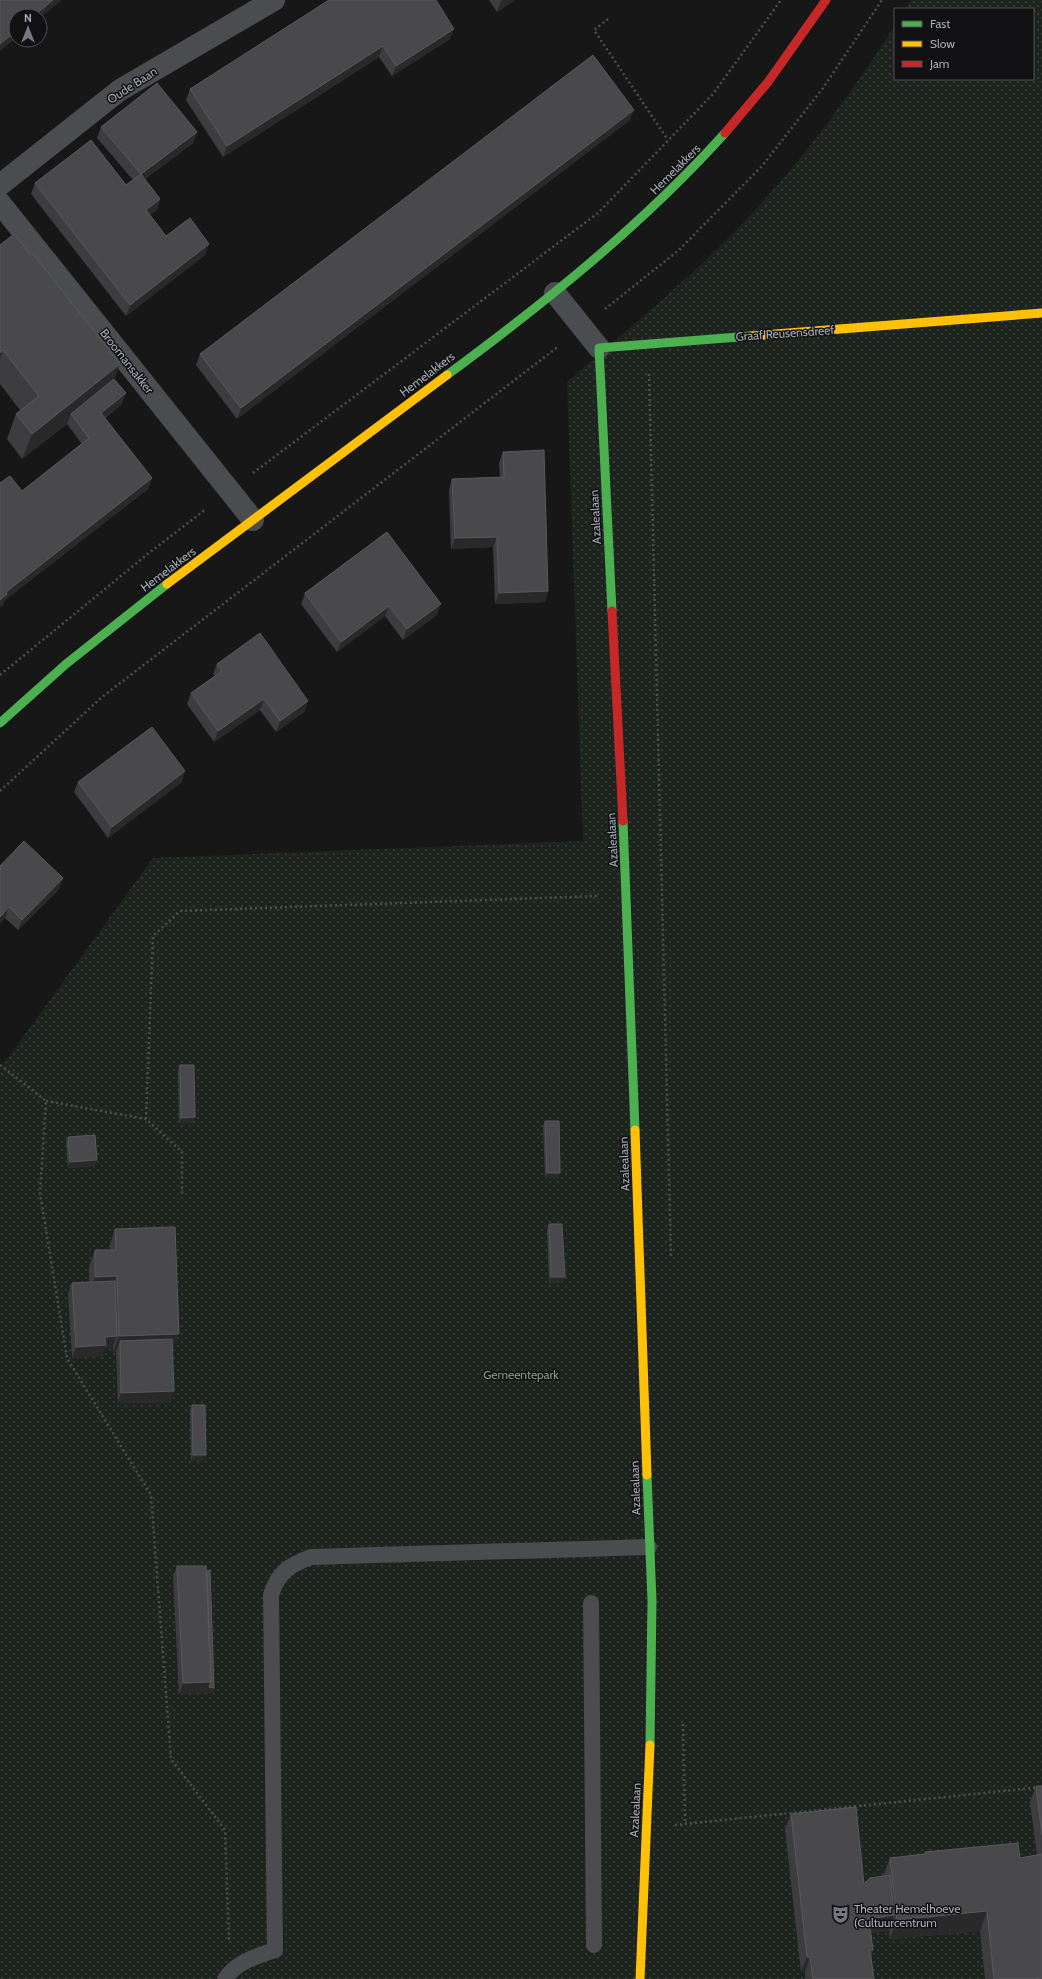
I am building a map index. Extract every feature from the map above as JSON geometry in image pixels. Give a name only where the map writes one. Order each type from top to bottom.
[{"type":"street","name":"Oude Baan","points":[[0,185],[120,90],[274,0]]},
{"type":"street","name":"Hemelakkers","points":[[0,724],[65,666],[146,601],[555,293],[644,217],[698,164],[735,124],[773,77],[807,31],[826,0]]},
{"type":"street","name":"Broomansakker","points":[[1,206],[252,520]]},
{"type":"street","points":[[555,293],[599,348]]},
{"type":"street","name":"Graaf Reusensdreef","points":[[599,348],[1042,313]]},
{"type":"street","name":"Azalealaan","points":[[599,348],[626,895],[649,1546],[652,1592],[651,1717],[640,1979]]},
{"type":"lane","points":[[231,1974],[251,1958],[275,1950],[271,1595],[275,1582],[285,1570],[295,1563],[311,1556],[649,1546]]},
{"type":"lane","points":[[591,1603],[594,1945]]},
{"type":"path","points":[[0,675],[149,552],[598,213],[713,94],[780,0]]},
{"type":"path","points":[[0,791],[102,697],[538,364],[679,250],[762,166],[822,88],[882,0]]},
{"type":"path","points":[[608,19],[594,30],[668,140]]},
{"type":"path","points":[[649,344],[671,1259]]},
{"type":"path","points":[[146,1119],[153,936],[180,911],[626,895]]},
{"type":"path","points":[[0,1065],[46,1101],[146,1119],[182,1152],[182,1194]]},
{"type":"path","points":[[46,1101],[40,1193],[67,1358],[151,1495],[170,1759],[225,1830],[231,1974]]},
{"type":"path","points":[[683,1720],[685,1824]]},
{"type":"path","points":[[647,1828],[1042,1787]]},
{"type":"green space","name":"Gemeentepark","points":[[910,0],[1042,0],[1042,1979],[0,1979],[0,1069],[153,858],[583,841],[567,382],[696,269],[765,200],[833,116],[894,28],[894,80],[1034,80],[1034,8],[906,8]]},
{"type":"building","points":[[0,0],[53,0],[44,8],[8,8],[8,38],[0,44]]},
{"type":"building","points":[[329,0],[436,0],[454,29],[396,66],[383,46],[227,146],[190,89]]},
{"type":"building","points":[[593,55],[634,110],[241,408],[200,354]]},
{"type":"building","points":[[157,83],[197,132],[141,174],[101,127]]},
{"type":"building","points":[[91,140],[126,185],[141,174],[160,199],[146,210],[166,236],[190,218],[209,244],[130,305],[35,183]]},
{"type":"building","points":[[14,234],[31,255],[34,255],[120,364],[32,434],[16,414],[39,396],[3,350],[0,353],[0,245]]},
{"type":"building","points":[[114,379],[126,393],[101,413],[152,478],[6,592],[7,594],[0,600],[0,483],[10,476],[22,491],[89,438],[71,414]]},
{"type":"building","points":[[544,450],[548,591],[499,593],[497,537],[455,538],[452,479],[504,477],[503,452]]},
{"type":"building","points":[[387,532],[441,604],[407,629],[389,606],[341,642],[305,593]]},
{"type":"building","points":[[260,633],[308,701],[280,721],[264,699],[218,731],[191,693],[222,671],[217,664]]},
{"type":"building","points":[[152,727],[185,771],[112,827],[78,782]]},
{"type":"building","points":[[24,841],[63,878],[22,920],[9,907],[0,917],[0,866]]},
{"type":"building","points":[[180,1065],[194,1065],[195,1117],[181,1118]]},
{"type":"building","points":[[545,1121],[559,1121],[560,1173],[547,1173]]},
{"type":"building","points":[[95,1135],[97,1160],[70,1162],[68,1137]]},
{"type":"building","points":[[549,1224],[562,1224],[565,1277],[551,1277]]},
{"type":"building","points":[[175,1227],[179,1334],[119,1336],[117,1276],[95,1277],[95,1250],[116,1250],[115,1229]]},
{"type":"building","points":[[115,1281],[117,1336],[105,1337],[106,1345],[76,1347],[72,1283]]},
{"type":"building","points":[[172,1339],[174,1391],[121,1393],[120,1341]]},
{"type":"building","points":[[192,1405],[205,1405],[206,1455],[193,1455]]},
{"type":"building","points":[[177,1566],[206,1566],[211,1682],[183,1683]]},
{"type":"building","points":[[210,1570],[214,1688],[209,1687],[211,1682],[207,1571]]},
{"type":"building","points":[[1036,1786],[1042,1786],[1042,1835]]},
{"type":"building","name":"Theater Hemelhoeve (Cultuurcentrum","points":[[856,1807],[864,1884],[870,1878],[890,1875],[894,1915],[869,1919],[873,1950],[870,1950],[874,1979],[813,1979],[810,1957],[807,1957],[791,1814]]},
{"type":"building","points":[[1018,1843],[1020,1858],[1042,1854],[1042,1978],[994,1979],[987,1911],[897,1920],[890,1858],[925,1854],[925,1852]]},
{"type":"traffic: fast","points":[[447,375],[557,291],[627,231],[693,167],[725,133]]},
{"type":"traffic: fast","points":[[612,611],[599,348],[751,336]]},
{"type":"traffic: fast","points":[[0,723],[66,664],[167,584]]},
{"type":"traffic: fast","points":[[623,821],[635,1130]]},
{"type":"traffic: fast","points":[[647,1475],[652,1601],[650,1745]]},
{"type":"traffic: slow","points":[[751,336],[1042,313]]},
{"type":"traffic: slow","points":[[167,584],[447,375]]},
{"type":"traffic: slow","points":[[635,1130],[647,1475]]},
{"type":"traffic: slow","points":[[640,1979],[650,1745]]},
{"type":"traffic: jam","points":[[725,133],[768,82],[826,0]]},
{"type":"traffic: jam","points":[[612,611],[623,821]]},
{"type":"place","name":"Theater Hemelhoeve (Cultuurcentrum","points":[[841,1915]]}]
